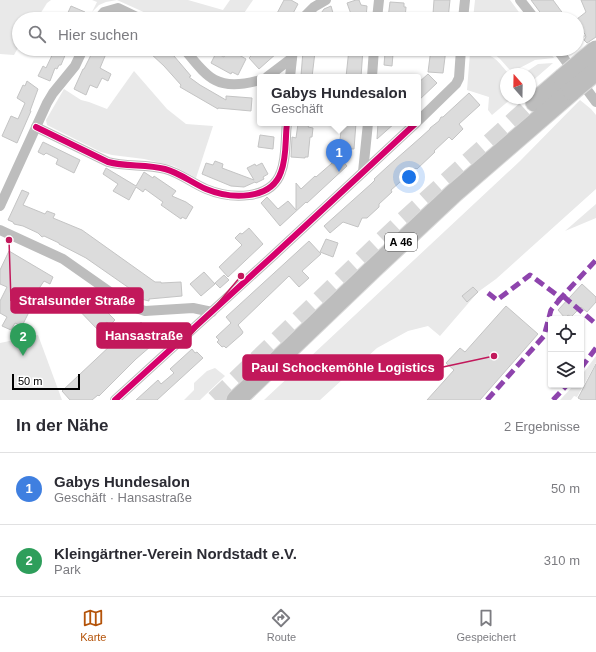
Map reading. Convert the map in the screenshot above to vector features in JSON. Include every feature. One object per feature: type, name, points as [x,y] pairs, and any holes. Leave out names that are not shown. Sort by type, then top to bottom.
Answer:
[{"type":"highway","name":"A 46","points":[[236,400],[373,269],[449,199],[568,84],[596,50]]},
{"type":"highway","name":"A 46","points":[[536,101],[596,71]]},
{"type":"street","points":[[309,12],[314,7],[326,0]]},
{"type":"street","points":[[378,12],[379,0]]},
{"type":"street","points":[[464,12],[465,0]]},
{"type":"street","points":[[520,0],[529,12]]},
{"type":"street","points":[[104,12],[118,8],[126,12]]},
{"type":"street","points":[[0,206],[36,126],[53,93],[75,66],[80,56]]},
{"type":"street","points":[[190,56],[206,73],[215,80],[238,84],[257,81]]},
{"type":"street","points":[[270,74],[290,56]]},
{"type":"street","points":[[290,74],[293,56]]},
{"type":"street","points":[[372,74],[374,56]]},
{"type":"street","points":[[421,118],[456,84],[459,78],[461,56]]},
{"type":"street","points":[[565,56],[596,102]]},
{"type":"street","points":[[36,126],[108,162],[117,165],[150,166],[164,169],[178,173],[206,189],[229,195],[243,196],[262,192],[281,174],[287,126]]},
{"type":"street","points":[[363,172],[368,126]]},
{"type":"street","points":[[115,400],[413,126]]},
{"type":"street","points":[[0,230],[63,259],[130,306],[145,311],[193,308],[212,312]]},
{"type":"shaded area","points":[[0,0],[51,0],[47,3],[41,12],[12,12],[12,55],[0,54]]},
{"type":"shaded area","points":[[92,0],[117,0],[99,5],[92,12],[97,2]]},
{"type":"shaded area","points":[[117,0],[188,0],[223,10],[230,0],[253,0],[245,12],[144,12]]},
{"type":"shaded area","points":[[475,0],[510,0],[519,12],[474,12]]},
{"type":"shaded area","points":[[470,56],[490,56],[504,68],[500,68],[500,104],[505,104],[492,115],[488,110],[489,97],[467,90]]},
{"type":"shaded area","points":[[497,56],[552,56],[554,58],[535,60],[520,68],[508,68]]},
{"type":"shaded area","points":[[553,63],[536,78],[536,68],[532,68],[538,64]]},
{"type":"shaded area","points":[[134,71],[167,109],[186,124],[213,126],[196,178],[174,166],[144,159],[101,152],[47,125],[46,120],[64,89],[81,100],[107,109]]},
{"type":"shaded area","points":[[580,100],[596,115],[596,189],[496,279],[478,292],[440,336],[428,326],[408,331],[377,348],[320,400],[264,400],[520,161]]},
{"type":"shaded area","points":[[596,204],[596,218],[565,231]]},
{"type":"shaded area","points":[[38,335],[62,400],[0,400],[0,343]]},
{"type":"shaded area","points":[[596,356],[596,363],[584,384],[584,372]]},
{"type":"shaded area","points":[[215,368],[225,376],[200,400],[184,400],[194,390],[194,383],[207,371]]},
{"type":"shaded area","points":[[571,388],[582,388],[577,397],[574,396],[571,400],[560,400]]},
{"type":"building","points":[[284,0],[291,0],[298,4],[294,12],[278,12]]},
{"type":"building","points":[[359,0],[361,5],[367,6],[366,12],[350,12],[347,3]]},
{"type":"building","points":[[434,0],[450,0],[449,12],[433,12]]},
{"type":"building","points":[[531,0],[553,0],[562,12],[540,12]]},
{"type":"building","points":[[581,0],[596,0],[596,37],[587,43],[584,40],[586,37],[584,33],[584,14],[586,12]]},
{"type":"building","points":[[390,2],[404,3],[404,7],[406,7],[406,12],[389,12]]},
{"type":"building","points":[[71,6],[85,12],[68,12]]},
{"type":"building","points":[[331,6],[333,12],[322,12],[324,9]]},
{"type":"building","points":[[52,56],[65,56],[61,65],[59,65],[57,69],[55,68],[50,81],[38,76],[43,66],[46,68]]},
{"type":"building","points":[[90,56],[105,56],[100,68],[111,74],[108,81],[102,78],[97,88],[90,85],[86,95],[74,89]]},
{"type":"building","points":[[153,56],[174,56],[191,76],[189,77],[226,100],[226,96],[252,98],[251,111],[218,109],[180,87],[181,85]]},
{"type":"building","points":[[214,56],[241,56],[246,59],[238,75],[232,72],[231,74],[211,63]]},
{"type":"building","points":[[251,56],[274,56],[259,69],[249,58]]},
{"type":"building","points":[[303,56],[315,56],[312,74],[301,74]]},
{"type":"building","points":[[348,56],[362,56],[361,74],[346,74]]},
{"type":"building","points":[[385,56],[393,56],[392,66],[384,65]]},
{"type":"building","points":[[430,56],[445,56],[443,73],[428,72]]},
{"type":"building","points":[[428,74],[437,83],[421,98],[421,80]]},
{"type":"building","points":[[27,81],[38,89],[31,111],[17,143],[2,136],[11,116],[18,119],[25,103],[17,98],[23,85],[25,86]]},
{"type":"building","points":[[469,93],[480,105],[459,124],[463,129],[452,140],[449,137],[417,169],[416,168],[391,190],[392,192],[379,204],[379,207],[367,218],[362,218],[358,227],[343,222],[330,233],[324,226],[439,121],[441,117],[443,117]]},
{"type":"building","points":[[298,126],[308,126],[313,128],[312,137],[310,137],[308,157],[291,157],[292,137],[296,138]]},
{"type":"building","points":[[342,126],[356,126],[354,149],[339,148]]},
{"type":"building","points":[[378,126],[392,126],[377,139]]},
{"type":"building","points":[[260,135],[274,137],[273,149],[258,147]]},
{"type":"building","points":[[43,142],[80,160],[74,173],[56,164],[58,159],[46,153],[44,155],[38,152]]},
{"type":"building","points":[[339,157],[347,166],[280,226],[261,203],[267,197],[278,209],[288,201],[296,210],[296,183],[301,189]]},
{"type":"building","points":[[215,161],[223,164],[222,168],[254,180],[247,168],[255,164],[256,166],[262,163],[268,174],[263,177],[264,179],[244,187],[231,186],[202,174],[206,163],[213,165]]},
{"type":"building","points":[[106,168],[136,186],[144,172],[153,178],[154,176],[176,191],[172,196],[193,207],[186,219],[182,217],[181,219],[161,205],[163,202],[145,189],[143,192],[136,187],[129,200],[113,191],[118,184],[103,174]]},
{"type":"building","points":[[22,190],[29,193],[23,205],[45,214],[47,211],[55,214],[53,218],[82,230],[155,282],[181,282],[182,296],[149,299],[149,301],[141,299],[142,297],[86,258],[59,243],[44,236],[42,237],[38,233],[23,226],[14,224],[8,220]]},
{"type":"building","points":[[249,228],[263,244],[228,277],[219,267],[242,245],[235,238]]},
{"type":"building","points":[[326,239],[338,243],[333,257],[320,252]]},
{"type":"building","points":[[309,241],[321,254],[302,271],[309,278],[299,287],[289,276],[238,325],[243,332],[242,334],[226,348],[224,346],[222,347],[217,342],[219,340],[216,337],[231,323],[226,317]]},
{"type":"building","points":[[9,251],[53,277],[50,284],[44,281],[34,296],[50,304],[48,310],[35,304],[32,311],[30,310],[22,326],[15,323],[11,330],[2,326],[7,317],[0,313],[0,301],[7,287],[0,284],[0,270]]},
{"type":"building","points":[[204,272],[215,284],[201,296],[190,284]]},
{"type":"building","points":[[224,275],[229,280],[220,288],[215,283]]},
{"type":"building","points":[[582,284],[596,297],[596,302],[587,312],[581,307],[572,316],[563,316],[558,310]]},
{"type":"building","points":[[473,287],[478,292],[467,302],[462,296]]},
{"type":"building","points":[[84,292],[101,310],[103,308],[115,320],[110,325],[107,322],[98,330],[72,303]]},
{"type":"building","points":[[506,306],[538,334],[480,400],[427,400],[454,370],[446,363],[460,348],[465,352]]},
{"type":"building","points":[[141,322],[158,340],[136,359],[99,396],[98,395],[92,400],[70,400],[62,391],[128,329],[131,332]]},
{"type":"building","points":[[192,349],[203,358],[157,400],[136,400],[158,380],[161,384],[174,373],[170,369]]},
{"type":"building","points":[[596,364],[596,400],[582,400],[578,398]]},
{"type":"tunnel","points":[[215,400],[399,225],[533,104]]},
{"type":"marked path","points":[[558,301],[596,260]]},
{"type":"marked path","points":[[487,400],[544,336],[551,310],[561,298],[530,275],[497,300],[488,293]]},
{"type":"marked path","points":[[563,296],[596,324]]},
{"type":"marked path","points":[[584,364],[596,348]]},
{"type":"marked path","points":[[553,400],[564,388]]},
{"type":"cycle path","points":[[36,127],[108,162],[151,166],[165,169],[176,173],[206,189],[226,195],[238,196],[259,193],[276,181],[283,166],[286,148],[287,126]]},
{"type":"cycle path","points":[[115,400],[413,126]]},
{"type":"place","name":"Gabys Hundesalon","points":[[339,172]]},
{"type":"place","name":"Stralsunder Straße","points":[[9,240]]},
{"type":"place","name":"Hansastraße","points":[[241,276]]},
{"type":"place","name":"Kleingärtner-Verein Nordstadt e.V.","points":[[23,356]]},
{"type":"place","name":"Paul Schockemöhle Logistics","points":[[494,356]]}]
